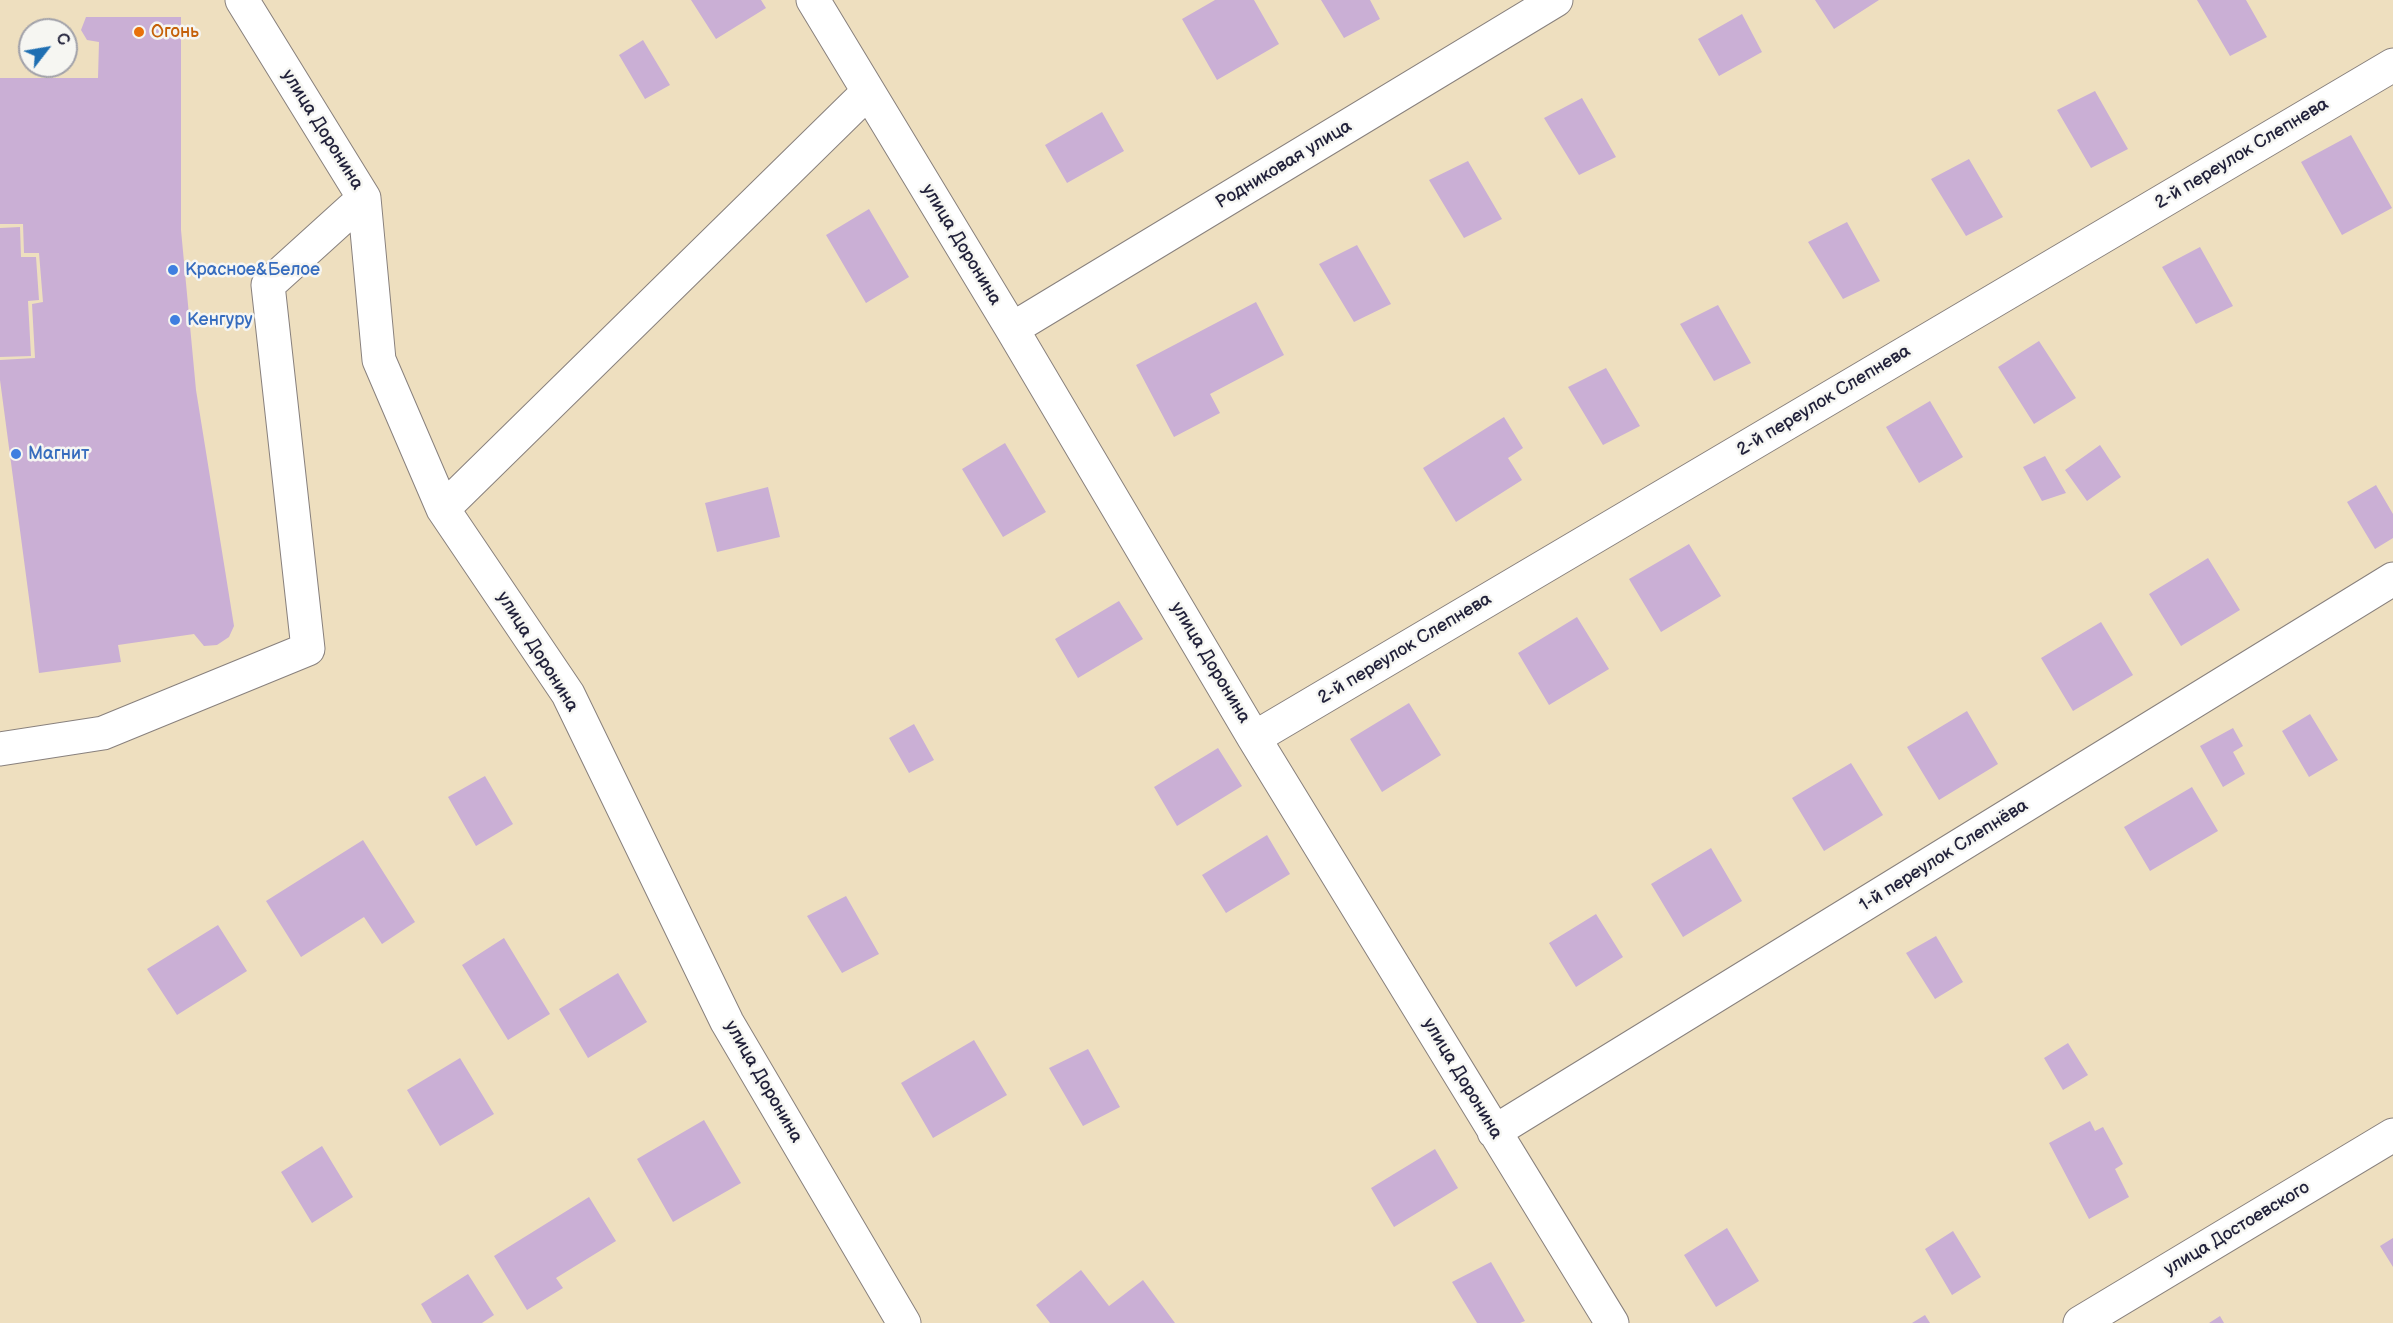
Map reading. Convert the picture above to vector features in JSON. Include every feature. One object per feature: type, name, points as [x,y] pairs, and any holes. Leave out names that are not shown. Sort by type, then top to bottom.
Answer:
[{"type":"street","name":"улица Доронина","points":[[242,0],[364,198],[379,360],[443,509],[568,694],[727,1022],[904,1323]]},
{"type":"street","name":"улица Доронина","points":[[813,0],[1012,329],[1254,738],[1612,1323]]},
{"type":"street","name":"Родниковая улица","points":[[1012,329],[1556,0]]},
{"type":"street","name":"2-й переулок Слепнева","points":[[1254,738],[2393,65]]},
{"type":"street","points":[[443,509],[868,92]]},
{"type":"street","points":[[0,749],[103,733],[308,649],[268,285],[364,198]]},
{"type":"street","name":"1-й переулок Слепнёва","points":[[1494,1132],[2393,579]]},
{"type":"street","name":"улица Достоевского","points":[[2080,1323],[2393,1135]]},
{"type":"building","points":[[691,0],[761,0],[766,8],[716,39]]},
{"type":"building","points":[[1215,0],[1254,0],[1279,44],[1217,80],[1182,19]]},
{"type":"building","points":[[1321,0],[1370,0],[1380,19],[1344,38]]},
{"type":"building","points":[[1815,0],[1879,0],[1834,29]]},
{"type":"building","points":[[2197,0],[2246,0],[2267,37],[2230,56]]},
{"type":"building","points":[[1742,14],[1762,52],[1719,76],[1698,39]]},
{"type":"building","points":[[86,17],[181,17],[181,230],[196,390],[234,626],[229,637],[217,645],[204,646],[194,634],[118,645],[121,662],[39,673],[0,380],[0,360],[35,358],[32,304],[43,302],[39,253],[24,253],[23,224],[0,224],[0,78],[98,78],[99,42],[87,40],[81,30]]},
{"type":"building","points":[[643,40],[670,85],[645,99],[619,55]]},
{"type":"building","points":[[2095,91],[2128,149],[2091,168],[2057,110]]},
{"type":"building","points":[[1582,98],[1616,157],[1579,175],[1544,118]]},
{"type":"building","points":[[1102,112],[1124,151],[1067,183],[1045,145]]},
{"type":"building","points":[[2351,135],[2392,208],[2342,235],[2301,162]]},
{"type":"building","points":[[1969,159],[2003,217],[1966,236],[1931,179]]},
{"type":"building","points":[[1468,161],[1502,219],[1464,238],[1429,180]]},
{"type":"building","points":[[869,209],[909,277],[866,303],[826,235]]},
{"type":"building","points":[[1847,222],[1880,281],[1843,299],[1808,242]]},
{"type":"building","points":[[20,227],[21,257],[36,257],[39,300],[28,301],[31,356],[0,357],[0,228]]},
{"type":"building","points":[[1357,245],[1391,304],[1354,322],[1319,264]]},
{"type":"building","points":[[2200,247],[2233,306],[2196,324],[2162,267]]},
{"type":"building","points":[[1256,302],[1284,355],[1210,394],[1220,413],[1174,437],[1136,365]]},
{"type":"building","points":[[1718,305],[1751,363],[1714,381],[1680,324]]},
{"type":"building","points":[[2039,341],[2076,398],[2034,424],[1998,367]]},
{"type":"building","points":[[1606,368],[1640,426],[1603,445],[1568,387]]},
{"type":"building","points":[[1930,401],[1963,457],[1919,483],[1886,427]]},
{"type":"building","points":[[1504,417],[1523,448],[1508,458],[1522,480],[1456,522],[1423,468]]},
{"type":"building","points":[[1005,443],[1046,512],[1003,537],[962,469]]},
{"type":"building","points":[[2100,445],[2121,477],[2087,501],[2065,470]]},
{"type":"building","points":[[2045,456],[2066,493],[2042,501],[2023,467]]},
{"type":"building","points":[[2376,485],[2393,514],[2393,538],[2375,549],[2347,502]]},
{"type":"building","points":[[768,487],[780,537],[717,552],[705,503]]},
{"type":"building","points":[[1689,544],[1721,596],[1661,632],[1629,579]]},
{"type":"building","points":[[2208,558],[2240,610],[2181,646],[2149,594]]},
{"type":"building","points":[[1119,601],[1143,639],[1078,678],[1055,639]]},
{"type":"building","points":[[1577,617],[1609,669],[1549,705],[1518,653]]},
{"type":"building","points":[[2101,622],[2133,675],[2073,711],[2041,658]]},
{"type":"building","points":[[1409,703],[1441,755],[1382,792],[1350,739]]},
{"type":"building","points":[[1967,711],[1998,764],[1939,800],[1907,747]]},
{"type":"building","points":[[2310,714],[2338,760],[2309,777],[2282,731]]},
{"type":"building","points":[[914,724],[934,760],[909,773],[889,738]]},
{"type":"building","points":[[2233,728],[2243,746],[2233,752],[2245,774],[2223,787],[2200,746]]},
{"type":"building","points":[[1218,748],[1242,786],[1177,826],[1154,787]]},
{"type":"building","points":[[1851,763],[1883,815],[1824,851],[1792,798]]},
{"type":"building","points":[[485,776],[513,824],[476,846],[448,797]]},
{"type":"building","points":[[2192,787],[2218,831],[2150,871],[2124,827]]},
{"type":"building","points":[[1267,835],[1290,874],[1226,913],[1202,875]]},
{"type":"building","points":[[363,840],[415,922],[382,944],[364,917],[301,957],[266,901]]},
{"type":"building","points":[[1711,848],[1742,901],[1683,937],[1651,884]]},
{"type":"building","points":[[846,896],[879,954],[842,973],[807,916]]},
{"type":"building","points":[[1596,914],[1623,957],[1576,987],[1549,943]]},
{"type":"building","points":[[218,925],[247,971],[177,1015],[147,969]]},
{"type":"building","points":[[1936,936],[1963,982],[1935,999],[1906,953]]},
{"type":"building","points":[[504,938],[550,1014],[508,1040],[462,965]]},
{"type":"building","points":[[618,973],[647,1022],[588,1058],[559,1009]]},
{"type":"building","points":[[974,1040],[1007,1095],[933,1138],[901,1083]]},
{"type":"building","points":[[2068,1043],[2088,1075],[2063,1090],[2044,1058]]},
{"type":"building","points":[[1088,1049],[1120,1107],[1083,1126],[1049,1068]]},
{"type":"building","points":[[460,1058],[494,1114],[440,1146],[407,1090]]},
{"type":"building","points":[[704,1120],[741,1183],[673,1222],[637,1159]]},
{"type":"building","points":[[2090,1121],[2095,1131],[2103,1127],[2123,1164],[2115,1169],[2129,1197],[2089,1219],[2049,1143]]},
{"type":"building","points":[[322,1146],[353,1197],[312,1223],[281,1172]]},
{"type":"building","points":[[1435,1149],[1458,1188],[1394,1227],[1371,1188]]},
{"type":"building","points":[[589,1197],[616,1241],[556,1278],[563,1288],[527,1310],[494,1256]]},
{"type":"building","points":[[1727,1228],[1759,1281],[1716,1307],[1684,1255]]},
{"type":"building","points":[[1953,1231],[1981,1277],[1952,1295],[1925,1249]]},
{"type":"building","points":[[2393,1238],[2393,1267],[2380,1246]]},
{"type":"building","points":[[1491,1262],[1525,1321],[1477,1323],[1452,1282]]},
{"type":"building","points":[[1081,1270],[1109,1306],[1143,1280],[1175,1323],[1050,1323],[1036,1305]]},
{"type":"building","points":[[468,1274],[494,1315],[482,1323],[432,1323],[421,1304]]},
{"type":"building","points":[[1925,1315],[1930,1323],[1912,1323]]},
{"type":"building","points":[[2220,1316],[2224,1323],[2209,1323]]},
{"type":"place","name":"Огонь","points":[[139,32]]},
{"type":"place","name":"Красное&Белое","points":[[173,270]]},
{"type":"place","name":"Кенгуру","points":[[175,320]]},
{"type":"place","name":"Магнит","points":[[16,454]]}]
